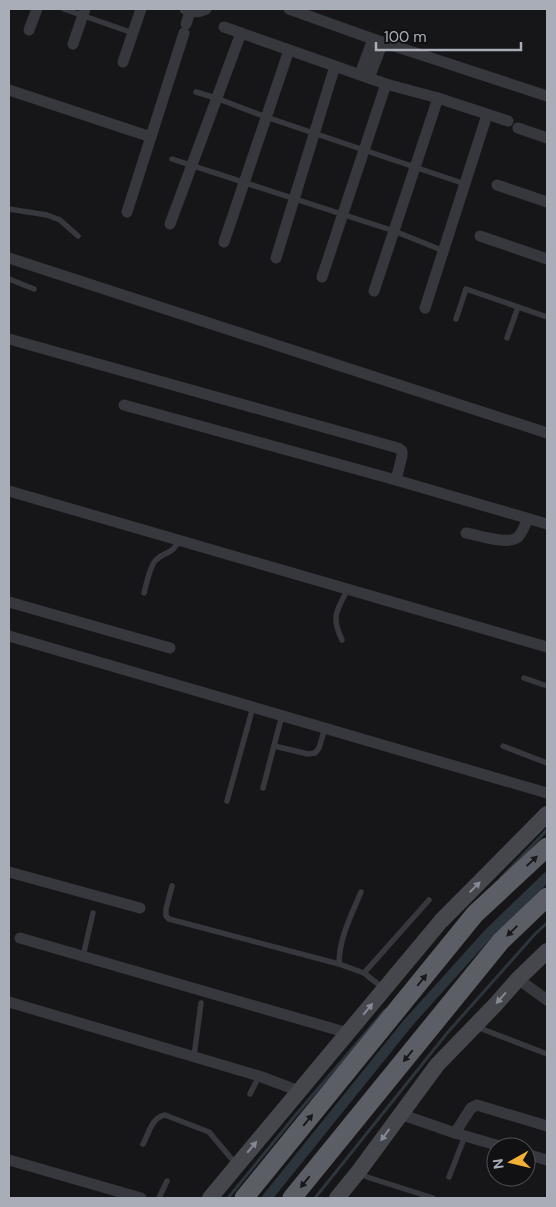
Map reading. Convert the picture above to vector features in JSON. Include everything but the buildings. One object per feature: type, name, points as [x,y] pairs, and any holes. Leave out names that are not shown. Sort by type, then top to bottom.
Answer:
[{"type":"highway","points":[[244,1198],[475,914],[547,847]]},
{"type":"highway","points":[[292,1198],[502,941],[547,897]]},
{"type":"main road","points":[[210,1198],[441,921],[547,814]]},
{"type":"main road","points":[[337,1198],[437,1064],[547,950]]},
{"type":"street","points":[[30,30],[37,9]]},
{"type":"street","points":[[123,62],[141,9]]},
{"type":"street","points":[[127,212],[185,29],[187,10],[196,12],[206,9]]},
{"type":"street","points":[[288,9],[547,96]]},
{"type":"street","points":[[73,44],[84,12]]},
{"type":"street","points":[[224,27],[386,84],[438,98],[508,121]]},
{"type":"street","points":[[170,224],[241,33]]},
{"type":"street","points":[[364,76],[378,40]]},
{"type":"street","points":[[224,242],[289,50]]},
{"type":"street","points":[[276,258],[335,66]]},
{"type":"street","points":[[322,277],[386,84]]},
{"type":"street","points":[[9,90],[151,137]]},
{"type":"street","points":[[374,291],[438,98]]},
{"type":"street","points":[[426,308],[487,115]]},
{"type":"street","points":[[518,128],[547,138]]},
{"type":"street","points":[[497,185],[547,202]]},
{"type":"street","points":[[480,236],[547,259]]},
{"type":"street","points":[[9,258],[547,434]]},
{"type":"street","points":[[9,339],[398,448],[402,451],[402,456],[396,480]]},
{"type":"street","points":[[124,405],[547,524]]},
{"type":"street","points":[[9,491],[547,647]]},
{"type":"street","points":[[466,533],[500,540],[511,540],[517,538],[528,518]]},
{"type":"street","points":[[9,602],[170,648]]},
{"type":"street","points":[[9,636],[547,793]]},
{"type":"street","points":[[9,872],[140,908]]},
{"type":"street","points":[[20,938],[348,1033]]},
{"type":"street","points":[[518,979],[547,1000]]},
{"type":"street","points":[[9,1002],[194,1056],[259,1076],[299,1091]]},
{"type":"street","points":[[460,1134],[471,1108],[477,1105],[547,1126]]},
{"type":"street","points":[[400,1114],[486,1142]]},
{"type":"street","points":[[9,1160],[141,1198]]},
{"type":"lane","points":[[64,9],[84,12],[133,34]]},
{"type":"lane","points":[[196,92],[465,184]]},
{"type":"lane","points":[[172,159],[394,231],[444,251]]},
{"type":"lane","points":[[9,209],[47,215],[60,220],[78,236]]},
{"type":"lane","points":[[9,279],[34,289]]},
{"type":"lane","points":[[456,319],[466,289],[547,317]]},
{"type":"lane","points":[[507,338],[518,307]]},
{"type":"lane","points":[[144,593],[153,564],[164,554],[172,551],[179,540]]},
{"type":"lane","points":[[342,640],[335,619],[338,608],[348,589]]},
{"type":"lane","points":[[524,678],[547,686]]},
{"type":"lane","points":[[227,800],[253,707]]},
{"type":"lane","points":[[262,788],[282,716]]},
{"type":"lane","points":[[274,746],[308,754],[315,753],[319,748],[325,728]]},
{"type":"lane","points":[[503,746],[547,763]]},
{"type":"lane","points":[[172,886],[166,909],[166,916],[169,919],[339,964],[364,973],[385,989]]},
{"type":"lane","points":[[339,964],[342,939],[361,892]]},
{"type":"lane","points":[[364,973],[429,900]]},
{"type":"lane","points":[[83,956],[93,913]]},
{"type":"lane","points":[[194,1056],[201,1003]]},
{"type":"lane","points":[[474,1026],[547,1054]]},
{"type":"lane","points":[[250,1094],[259,1076]]},
{"type":"lane","points":[[143,1144],[154,1120],[166,1115],[209,1132],[237,1166]]},
{"type":"lane","points":[[450,1177],[460,1134]]},
{"type":"lane","points":[[359,1171],[367,1177],[433,1198]]},
{"type":"lane","points":[[159,1198],[167,1181]]},
{"type":"waterway","points":[[501,878],[547,830]]},
{"type":"waterway","points":[[267,1198],[408,1023],[488,934],[547,877]]},
{"type":"waterway","points":[[315,1198],[448,1032],[547,923]]},
{"type":"waterway","points":[[228,1198],[385,1010]]}]
